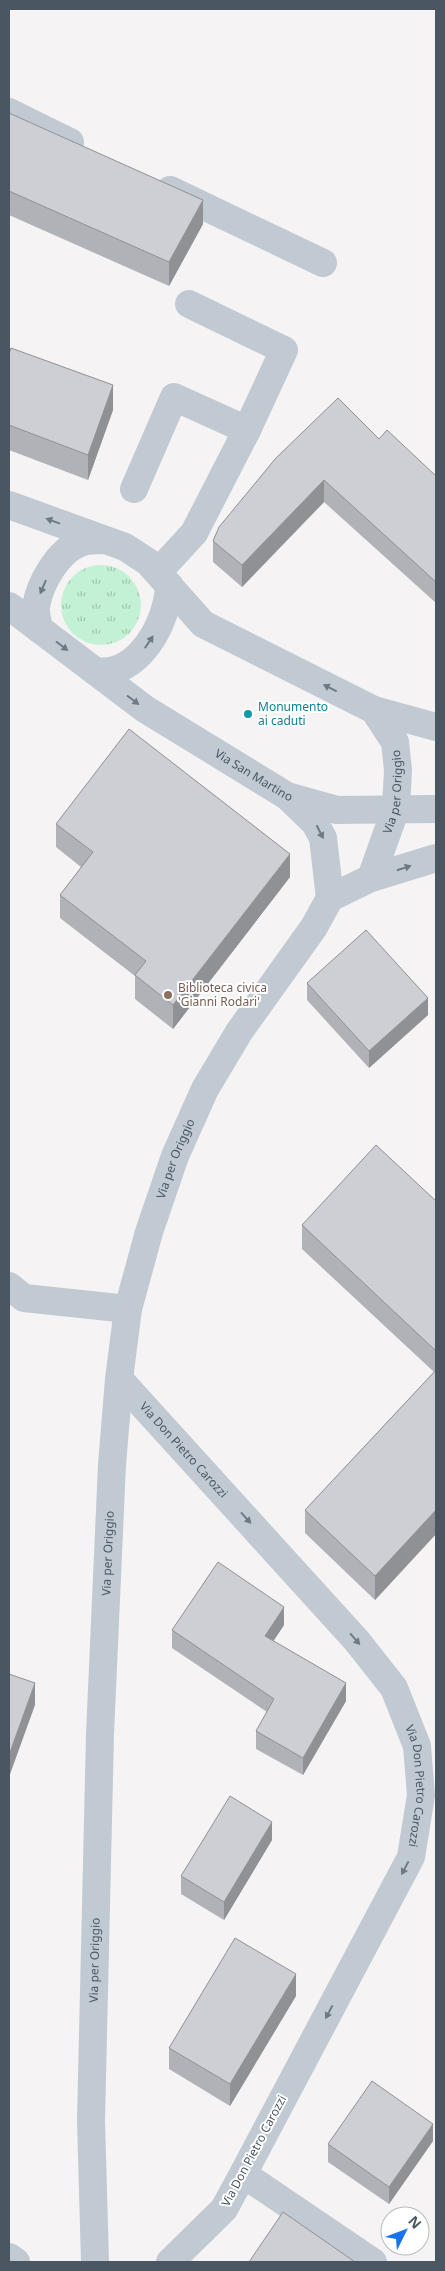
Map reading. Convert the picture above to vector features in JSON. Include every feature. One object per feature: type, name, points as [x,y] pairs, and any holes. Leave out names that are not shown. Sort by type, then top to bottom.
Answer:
[{"type":"street","points":[[9,112],[90,151]]},
{"type":"street","points":[[143,177],[323,263]]},
{"type":"street","points":[[95,671],[106,673],[116,671],[140,654],[150,642],[164,615],[168,602],[164,579],[194,533],[247,430],[284,350],[189,304]]},
{"type":"street","points":[[134,489],[174,397],[247,430]]},
{"type":"street","points":[[9,504],[125,547],[148,562],[203,624],[374,710],[436,727]]},
{"type":"street","points":[[39,629],[36,607],[43,585],[52,569],[66,550],[81,542],[104,540]]},
{"type":"street","name":"Via San Martino","points":[[9,606],[145,709],[287,796],[336,810],[436,809]]},
{"type":"street","name":"Via per Origgio","points":[[371,878],[396,808],[398,770],[395,742],[374,710]]},
{"type":"street","points":[[287,796],[315,823],[323,838],[330,898],[371,878],[436,858]]},
{"type":"street","name":"Via per Origgio","points":[[95,2262],[91,2120],[100,1734],[112,1465],[119,1379],[128,1309],[149,1232],[172,1165],[205,1089],[239,1032],[314,927],[330,898]]},
{"type":"street","points":[[9,1286],[24,1298],[128,1309]]},
{"type":"street","name":"Via Don Pietro Carozzi","points":[[119,1379],[356,1641],[394,1688],[417,1746],[421,1795],[411,1857],[224,2209],[170,2262]]},
{"type":"street","points":[[242,2174],[373,2262]]},
{"type":"street","points":[[9,2257],[16,2262]]},
{"type":"green space","points":[[101,565],[116,568],[129,577],[138,590],[141,605],[138,620],[129,633],[116,642],[101,645],[86,642],[73,633],[64,620],[61,605],[64,590],[73,577],[86,568]]},
{"type":"building","points":[[9,113],[203,200],[169,262],[9,191]]},
{"type":"building","points":[[11,348],[113,385],[88,455],[9,425],[9,354]]},
{"type":"building","points":[[338,398],[379,439],[387,430],[436,476],[436,582],[324,480],[242,565],[213,541],[219,527],[276,458]]},
{"type":"building","points":[[129,729],[290,854],[173,1005],[135,975],[146,961],[60,895],[93,852],[56,824]]},
{"type":"building","points":[[366,930],[428,998],[369,1051],[307,983]]},
{"type":"building","points":[[376,1145],[436,1201],[436,1351],[302,1225]]},
{"type":"building","points":[[436,1370],[436,1510],[375,1576],[305,1510]]},
{"type":"building","points":[[218,1562],[284,1607],[265,1636],[346,1683],[303,1758],[256,1731],[274,1699],[172,1630]]},
{"type":"building","points":[[9,1674],[35,1683],[9,1755]]},
{"type":"building","points":[[230,1796],[272,1822],[224,1902],[181,1876]]},
{"type":"building","points":[[235,1938],[296,1974],[230,2084],[169,2048]]},
{"type":"building","points":[[372,2081],[433,2124],[389,2187],[328,2144]]},
{"type":"building","points":[[283,2212],[355,2262],[249,2262]]},
{"type":"place","name":"Monumento ai caduti","points":[[248,714]]},
{"type":"place","name":"Biblioteca civica 'Gianni Rodari'","points":[[168,995]]}]
